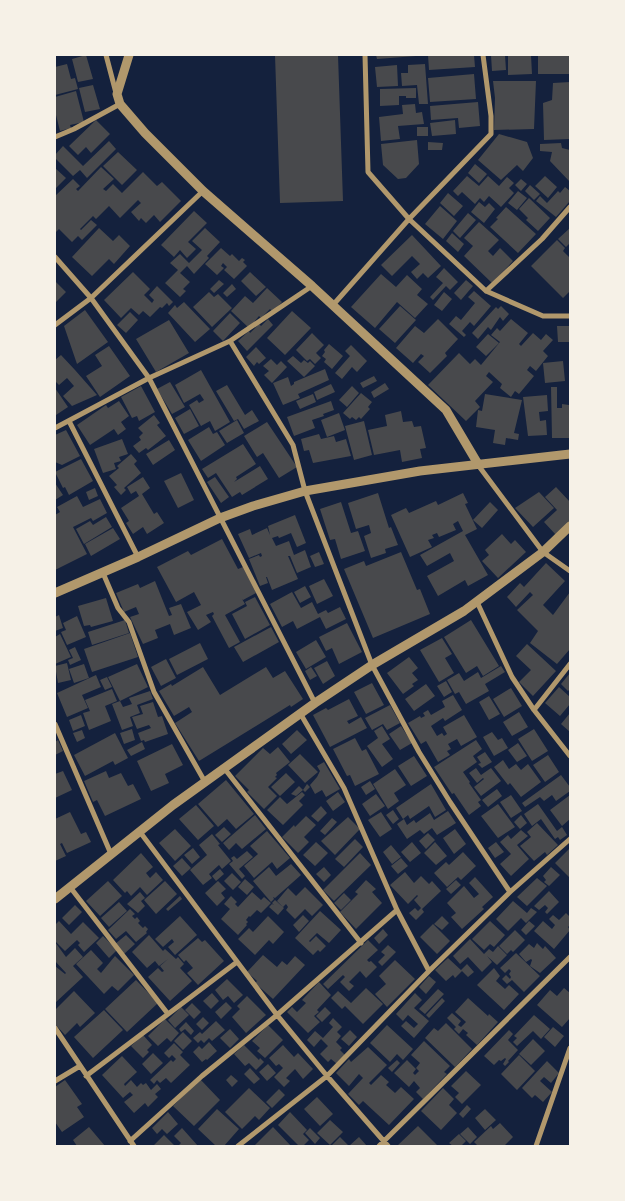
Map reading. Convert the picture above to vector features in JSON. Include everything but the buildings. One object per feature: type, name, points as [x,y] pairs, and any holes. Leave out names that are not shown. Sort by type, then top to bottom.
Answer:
[{"type":"street","points":[[106,55],[119,99],[145,133],[203,191],[312,286],[446,410],[478,464],[543,552],[570,571]]},
{"type":"street","points":[[55,137],[74,129],[119,99],[129,55]]},
{"type":"street","points":[[365,55],[368,172],[409,218],[486,291],[543,316],[570,316]]},
{"type":"street","points":[[333,305],[409,218],[491,134],[491,116],[483,55]]},
{"type":"street","points":[[55,325],[91,298],[203,191]]},
{"type":"street","points":[[486,291],[542,239],[570,207]]},
{"type":"street","points":[[55,257],[91,298],[149,378],[315,702]]},
{"type":"street","points":[[55,428],[149,378],[230,341],[312,286]]},
{"type":"street","points":[[230,341],[293,445],[305,491],[372,665],[419,752],[510,892]]},
{"type":"street","points":[[69,421],[138,557]]},
{"type":"street","points":[[56,591],[103,573],[220,518],[305,491],[420,471],[570,454]]},
{"type":"street","points":[[55,899],[173,805],[315,702],[476,602],[543,552],[570,526]]},
{"type":"street","points":[[103,573],[118,608],[129,622],[154,692],[205,782]]},
{"type":"street","points":[[476,602],[512,677],[534,710],[570,756]]},
{"type":"street","points":[[534,710],[570,664]]},
{"type":"street","points":[[300,713],[344,788],[397,910],[428,971]]},
{"type":"street","points":[[55,724],[111,854]]},
{"type":"street","points":[[224,768],[361,943]]},
{"type":"street","points":[[140,832],[277,1015],[386,1144]]},
{"type":"street","points":[[238,1146],[327,1076],[428,971],[510,892],[570,839]]},
{"type":"street","points":[[70,887],[168,1014]]},
{"type":"street","points":[[55,1028],[132,1144],[202,1076],[277,1015],[397,910]]},
{"type":"street","points":[[379,1146],[386,1144],[570,957]]},
{"type":"street","points":[[86,1076],[237,962]]},
{"type":"street","points":[[536,1146],[570,1048]]},
{"type":"street","points":[[55,1081],[80,1066]]}]
